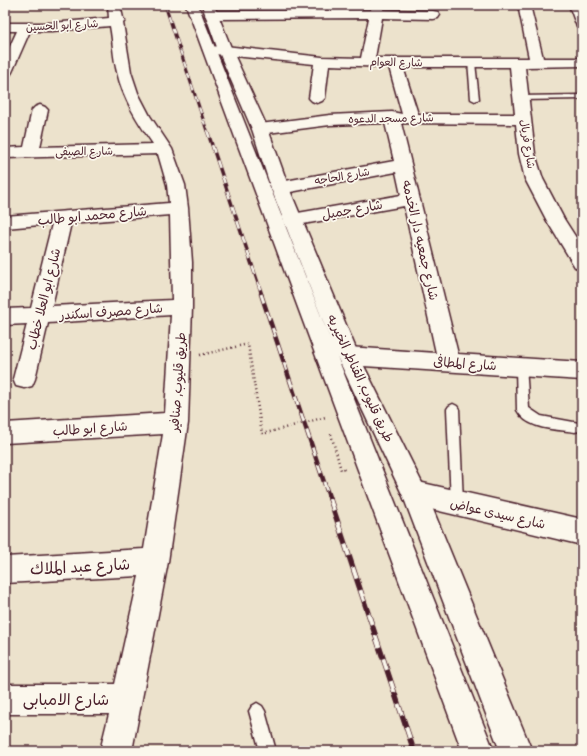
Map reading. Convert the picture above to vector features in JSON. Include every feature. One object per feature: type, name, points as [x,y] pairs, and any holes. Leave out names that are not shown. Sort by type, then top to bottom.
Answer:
[{"type":"street","name":"طريق قليوب, القناطر الخيريه","points":[[192,5],[260,129],[292,220],[348,356],[414,493],[516,751]]},
{"type":"street","points":[[524,5],[537,62]]},
{"type":"street","points":[[574,5],[582,24]]},
{"type":"street","points":[[210,10],[377,9],[433,15]]},
{"type":"street","points":[[368,62],[377,9]]},
{"type":"street","name":"طريق قليوب, القناطر الخيريه","points":[[210,10],[217,50],[478,751]]},
{"type":"street","name":"شارع ابو الحسين","points":[[5,27],[25,28],[116,13]]},
{"type":"street","name":"طريق قليوب, صنافير","points":[[116,13],[124,72],[131,93],[142,116],[164,150],[176,185],[179,208],[182,262],[182,307],[176,423],[155,562],[116,751]]},
{"type":"street","points":[[5,72],[25,28]]},
{"type":"street","name":"شارع العوام","points":[[217,50],[322,61],[395,63],[582,62]]},
{"type":"street","points":[[316,98],[322,61]]},
{"type":"street","name":"شارع فريال","points":[[517,62],[527,154],[534,179],[556,222],[582,262]]},
{"type":"street","points":[[395,63],[411,117]]},
{"type":"street","points":[[31,153],[40,110]]},
{"type":"street","name":"شارع مسجد الدعوه","points":[[260,129],[330,120],[392,117],[524,119]]},
{"type":"street","name":"شارع جمعيه دار الخدمه","points":[[392,117],[449,362]]},
{"type":"street","name":"شارع الصيفى","points":[[5,153],[164,150]]},
{"type":"street","name":"شارع الحاجه","points":[[280,188],[403,165]]},
{"type":"street","name":"شارع جميل","points":[[292,220],[411,199]]},
{"type":"street","name":"شارع محمد ابو طالب","points":[[5,222],[179,208]]},
{"type":"street","name":"شارع ابو العلا خطاب","points":[[24,379],[63,218]]},
{"type":"street","name":"شارع مصرف اسكندر","points":[[5,317],[182,307]]},
{"type":"street","name":"شارع المطافى","points":[[348,356],[582,371]]},
{"type":"street","name":"شارع ابو طالب","points":[[5,433],[176,423]]},
{"type":"street","name":"شارع سيدى عواض","points":[[414,493],[582,532]]},
{"type":"street","name":"شارع عبد الملاك","points":[[5,570],[155,562]]},
{"type":"street","name":"شارع الامبابى","points":[[5,699],[126,699]]},
{"type":"lane","points":[[471,63],[475,99]]},
{"type":"lane","points":[[521,98],[582,97]]},
{"type":"lane","points":[[521,367],[523,410],[526,415],[536,420],[575,427]]},
{"type":"lane","points":[[453,409],[457,503]]},
{"type":"lane","points":[[257,711],[268,751]]},
{"type":"path","points":[[179,360],[248,344],[262,434],[326,417],[328,424]]},
{"type":"path","points":[[330,432],[341,470]]},
{"type":"railway","points":[[165,5],[207,131]]},
{"type":"railway","points":[[207,130],[262,295]]},
{"type":"railway","points":[[261,294],[330,500]]},
{"type":"railway","points":[[330,499],[414,751]]}]
